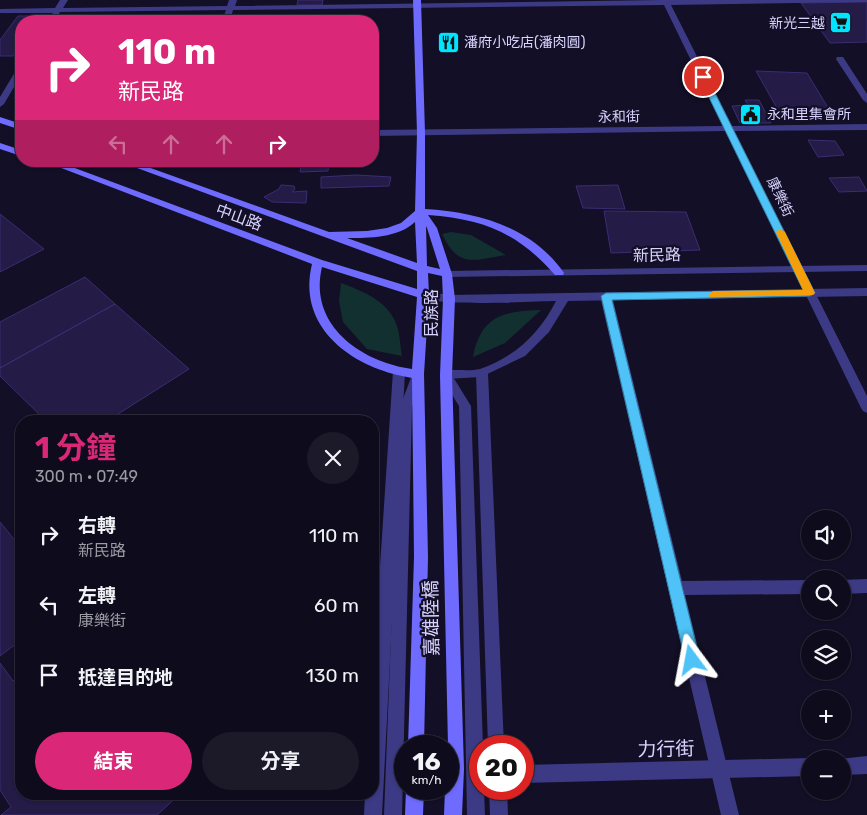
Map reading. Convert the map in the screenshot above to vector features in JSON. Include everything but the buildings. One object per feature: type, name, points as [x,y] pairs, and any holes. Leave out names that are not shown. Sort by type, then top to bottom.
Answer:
[{"type":"main road","name":"民族路","points":[[417,3],[421,133],[420,268],[423,295],[418,374],[420,417]]},
{"type":"main road","points":[[0,120],[15,125]]},
{"type":"main road","points":[[0,146],[15,151]]},
{"type":"main road","name":"中山路","points":[[64,167],[318,262],[423,295]]},
{"type":"main road","name":"中山路","points":[[139,167],[420,268],[447,274]]},
{"type":"main road","name":"民族路","points":[[420,212],[432,228],[447,274],[449,299],[446,375],[448,420]]},
{"type":"main road","points":[[328,235],[366,236],[383,232],[405,225],[420,212],[462,215],[498,225],[517,234],[533,246],[559,273]]},
{"type":"main road","points":[[318,262],[313,276],[312,294],[319,312],[338,340],[374,364],[418,374]]},
{"type":"main road","name":"嘉雄陸橋","points":[[416,735],[420,557],[420,417]]},
{"type":"main road","name":"嘉雄陸橋","points":[[448,420],[455,769],[453,815]]},
{"type":"main road","points":[[414,815],[415,800]]},
{"type":"street","points":[[54,15],[64,0]]},
{"type":"street","points":[[0,11],[232,4],[867,0]]},
{"type":"street","name":"康樂街","points":[[666,1],[867,408]]},
{"type":"street","points":[[840,59],[867,100]]},
{"type":"street","points":[[0,104],[15,79]]},
{"type":"street","name":"永和街","points":[[379,133],[867,127]]},
{"type":"street","name":"新民路","points":[[447,274],[867,268]]},
{"type":"street","points":[[423,295],[449,299],[867,292]]},
{"type":"street","points":[[606,296],[730,815]]},
{"type":"street","points":[[476,815],[465,406],[446,375],[482,372],[505,362],[539,338],[553,320],[564,297]]},
{"type":"street","points":[[379,713],[399,371]]},
{"type":"street","points":[[482,372],[496,735]]},
{"type":"street","points":[[393,815],[406,406],[418,374]]},
{"type":"street","points":[[851,586],[867,586]]},
{"type":"street","points":[[675,588],[801,587]]},
{"type":"street","points":[[851,766],[867,765]]},
{"type":"street","name":"力行街","points":[[534,774],[801,767]]},
{"type":"street","points":[[373,815],[374,800]]},
{"type":"street","points":[[498,800],[499,815]]},
{"type":"green space","points":[[451,232],[471,235],[506,255],[468,260],[455,253],[448,245],[442,234]]},
{"type":"green space","points":[[341,283],[372,297],[391,314],[398,329],[402,356],[367,349],[343,322],[339,301]]},
{"type":"green space","points":[[541,310],[505,343],[473,357],[482,332],[496,318],[515,312]]},
{"type":"slow traffic","points":[[713,295],[810,293],[780,232]]},
{"type":"place","name":"新光三越","points":[[841,23]]},
{"type":"place","name":"潘府小吃店(潘肉圓)","points":[[448,42]]},
{"type":"place","name":"永和里集會所","points":[[751,114]]},
{"type":"route","points":[[692,660],[606,296],[810,293],[703,77]]}]
